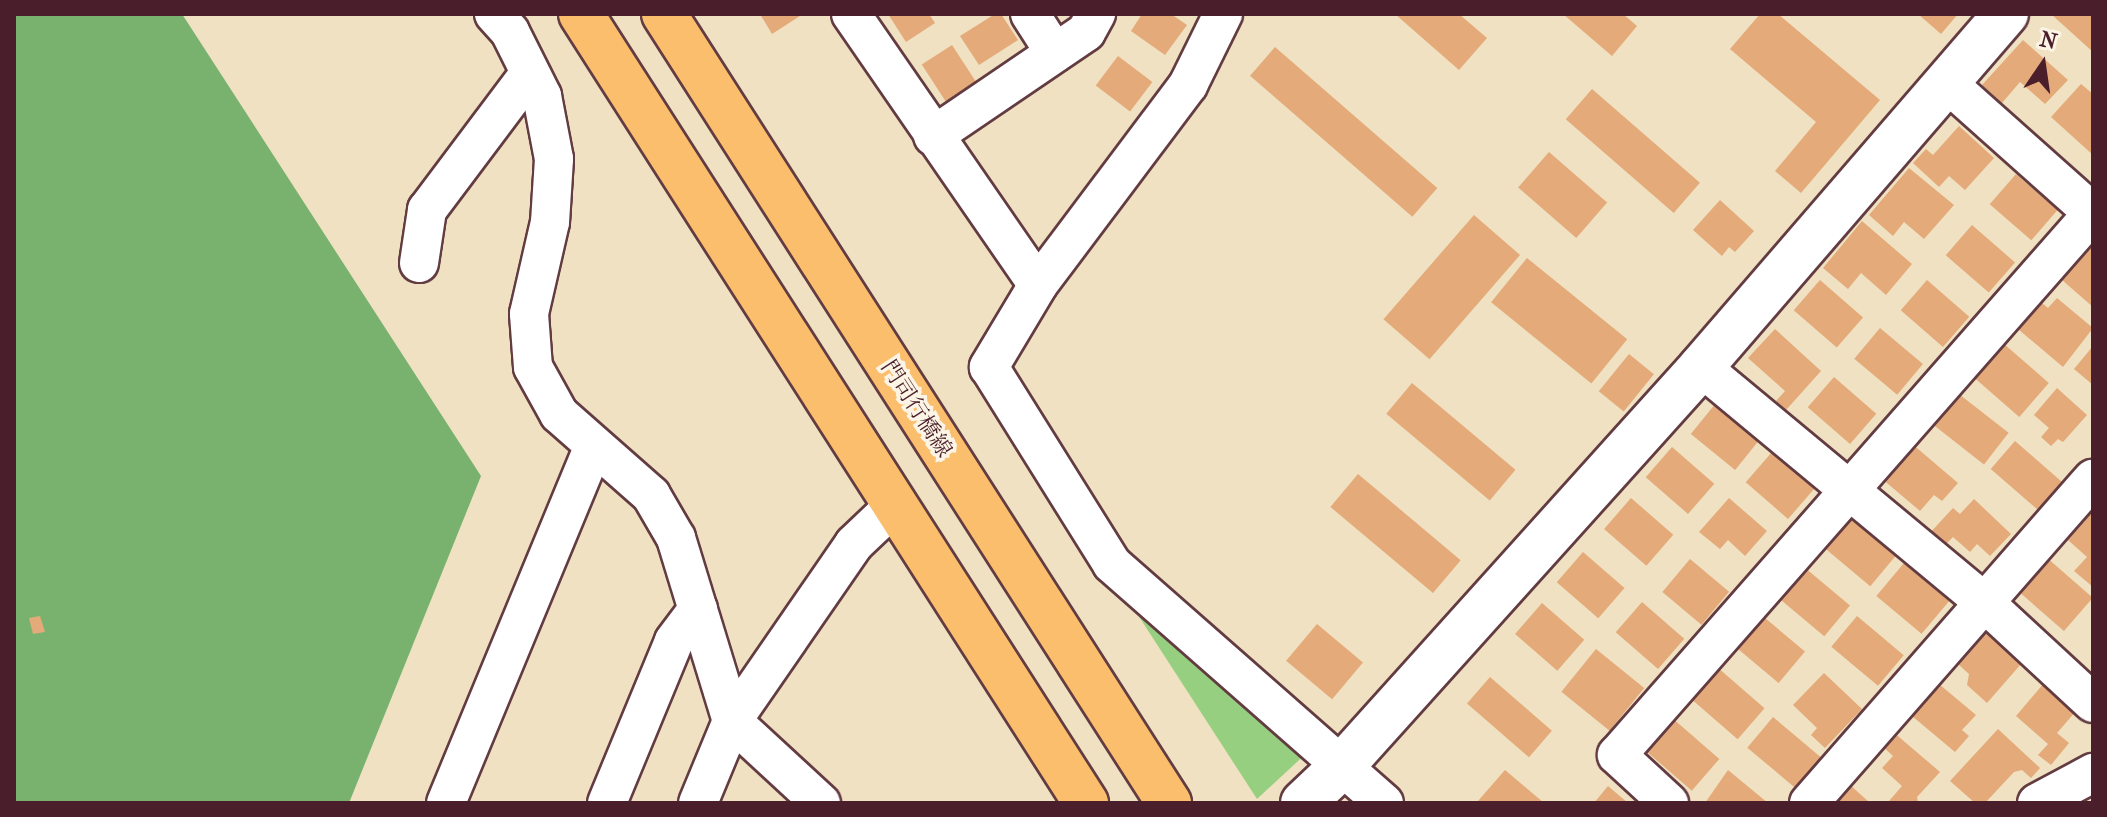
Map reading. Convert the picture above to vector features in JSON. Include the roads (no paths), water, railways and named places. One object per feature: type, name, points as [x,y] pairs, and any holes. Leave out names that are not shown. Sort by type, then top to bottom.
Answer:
[{"type":"main road","points":[[581,14],[1086,803]]},
{"type":"main road","name":"門司行橋線","points":[[664,14],[1169,803]]},
{"type":"street","points":[[494,14],[542,96],[554,159],[550,222],[529,314],[533,367],[559,414],[651,495],[676,538],[732,721],[821,803]]},
{"type":"street","points":[[851,14],[1038,285]]},
{"type":"street","points":[[1030,14],[1055,53]]},
{"type":"street","points":[[933,136],[1086,32],[1096,14]]},
{"type":"street","points":[[1223,14],[1188,85],[1038,285],[989,367],[1112,564],[1384,803]]},
{"type":"street","points":[[1303,803],[1341,767],[1701,367],[2005,14]]},
{"type":"street","points":[[419,263],[427,210],[530,73]]},
{"type":"street","points":[[1669,803],[1617,755],[2093,213],[1946,82]]},
{"type":"street","points":[[1701,367],[1985,603],[2093,703]]},
{"type":"street","points":[[446,803],[594,446]]},
{"type":"street","points":[[1809,803],[2093,479]]},
{"type":"street","points":[[698,803],[732,721],[854,544],[894,506]]},
{"type":"street","points":[[607,803],[674,641],[698,609]]},
{"type":"street","points":[[2037,803],[2093,773]]}]
